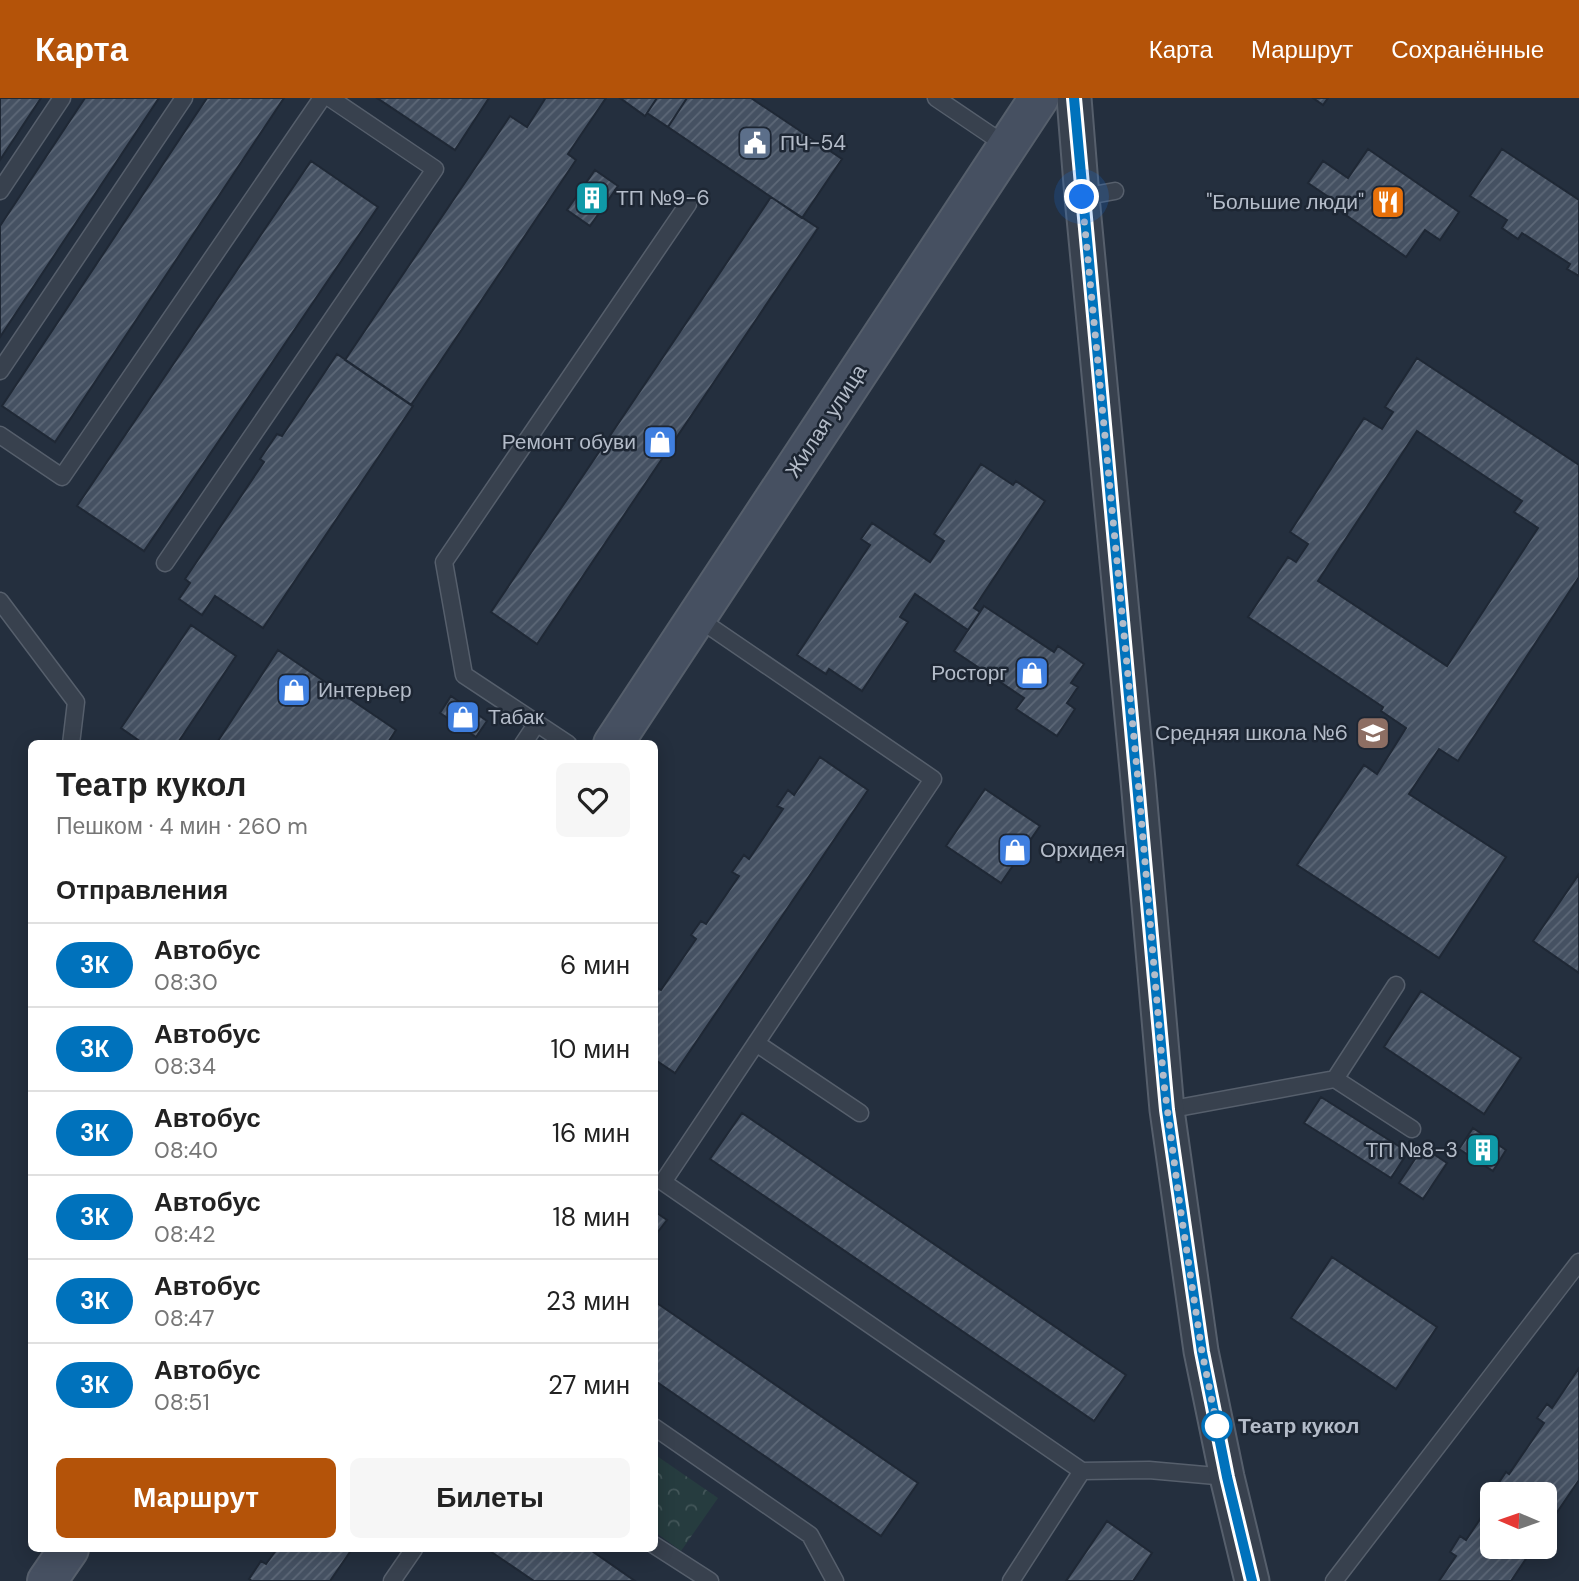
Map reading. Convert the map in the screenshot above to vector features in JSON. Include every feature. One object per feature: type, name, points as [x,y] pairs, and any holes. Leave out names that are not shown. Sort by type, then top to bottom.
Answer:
[{"type":"main road","name":"Жилая улица","points":[[616,740],[1040,98]]},
{"type":"main road","points":[[47,1581],[67,1552]]},
{"type":"street","points":[[1074,98],[1167,1110],[1202,1352],[1244,1575]]},
{"type":"lane","points":[[0,191],[62,98]]},
{"type":"lane","points":[[0,372],[184,98]]},
{"type":"lane","points":[[0,435],[62,477],[322,98]]},
{"type":"lane","points":[[165,563],[435,169],[330,98]]},
{"type":"lane","points":[[936,98],[1007,146]]},
{"type":"lane","points":[[1082,197],[1115,191]]},
{"type":"lane","points":[[563,740],[464,675],[444,562],[688,204]]},
{"type":"lane","points":[[0,601],[76,702],[71,740]]},
{"type":"lane","points":[[696,617],[933,779],[756,1043],[659,1181],[1082,1471],[1149,1470],[1227,1477]]},
{"type":"lane","points":[[526,740],[537,723]]},
{"type":"lane","points":[[1335,1079],[1396,985]]},
{"type":"lane","points":[[756,1043],[860,1113]]},
{"type":"lane","points":[[1167,1110],[1335,1079],[1412,1129]]},
{"type":"lane","points":[[1334,1581],[1579,1262]]},
{"type":"lane","points":[[658,1430],[810,1535],[835,1581]]},
{"type":"lane","points":[[1011,1581],[1082,1471]]},
{"type":"lane","points":[[658,1548],[710,1581]]},
{"type":"lane","points":[[392,1581],[412,1552]]},
{"type":"green space","points":[[658,1457],[718,1498],[681,1551],[658,1534]]},
{"type":"building","points":[[0,98],[41,98],[0,160]]},
{"type":"building","points":[[85,98],[159,98],[0,337],[0,226]]},
{"type":"building","points":[[207,98],[284,98],[55,442],[2,406]]},
{"type":"building","points":[[377,98],[489,98],[455,150]]},
{"type":"building","points":[[544,98],[606,98],[568,154],[576,160],[411,405],[345,360],[510,116],[527,127]]},
{"type":"building","points":[[620,98],[657,98],[645,116]]},
{"type":"building","points":[[657,98],[687,98],[668,127],[647,113]]},
{"type":"building","name":"ПЧ-54","points":[[687,98],[751,98],[842,159],[802,218],[668,127]]},
{"type":"building","points":[[1313,98],[1328,98],[1323,105]]},
{"type":"building","name":"\"Большие люди\"","points":[[1368,149],[1459,212],[1440,240],[1425,230],[1406,257],[1330,204],[1333,200],[1308,183],[1323,161],[1348,178]]},
{"type":"building","points":[[1502,149],[1579,200],[1579,276],[1567,269],[1570,264],[1522,233],[1518,239],[1502,228],[1507,220],[1470,196]]},
{"type":"building","points":[[311,161],[378,207],[144,551],[77,506]]},
{"type":"building","name":"ТП №9-6","points":[[595,170],[618,186],[590,226],[567,210]]},
{"type":"building","points":[[771,197],[818,228],[537,644],[491,612]]},
{"type":"building","points":[[337,354],[413,406],[263,628],[215,596],[202,615],[179,599],[190,583],[185,579],[264,462],[260,459],[277,434],[282,436]]},
{"type":"building","points":[[1417,358],[1579,465],[1579,577],[1458,761],[1439,749],[1409,794],[1506,857],[1439,958],[1297,865],[1364,765],[1377,774],[1406,728],[1381,711],[1383,707],[1248,617],[1288,557],[1296,562],[1308,544],[1290,532],[1364,418],[1382,429],[1393,412],[1385,407]],"holes":[[[1417,431],[1522,501],[1514,512],[1538,528],[1447,666],[1318,581]]]},
{"type":"building","points":[[981,464],[1013,485],[1016,481],[1045,501],[974,608],[980,612],[968,630],[915,594],[900,617],[908,622],[862,691],[829,669],[826,674],[797,655],[870,545],[861,539],[872,523],[930,562],[944,541],[934,534]]},
{"type":"building","name":"Росторг","points":[[984,606],[1054,652],[1058,646],[1084,664],[1071,683],[1078,687],[1067,703],[1075,709],[1057,736],[1016,709],[1024,698],[954,651]]},
{"type":"building","points":[[191,625],[236,656],[180,740],[138,740],[121,728]]},
{"type":"building","name":"Интерьер","points":[[278,650],[396,730],[390,740],[219,740]]},
{"type":"building","name":"Табак","points":[[451,696],[487,721],[476,737],[440,713]]},
{"type":"building","points":[[820,757],[868,790],[675,1073],[658,1062],[658,988],[661,990],[696,939],[691,935],[701,921],[706,924],[739,876],[732,872],[744,855],[749,859],[783,809],[777,806],[788,790],[794,795]]},
{"type":"building","points":[[985,789],[1040,826],[1001,883],[946,846]]},
{"type":"building","points":[[1579,874],[1579,973],[1533,941]]},
{"type":"building","points":[[1421,991],[1521,1058],[1484,1114],[1384,1047]]},
{"type":"building","points":[[1321,1097],[1408,1152],[1391,1178],[1304,1123]]},
{"type":"building","points":[[742,1113],[1126,1375],[1094,1421],[710,1159]]},
{"type":"building","name":"ТП №8-3","points":[[1473,1128],[1506,1150],[1493,1171],[1459,1149]]},
{"type":"building","points":[[1423,1147],[1447,1163],[1423,1199],[1399,1183]]},
{"type":"building","points":[[658,1214],[667,1220],[658,1232]]},
{"type":"building","points":[[1332,1257],[1437,1327],[1396,1389],[1291,1318]]},
{"type":"building","points":[[658,1304],[918,1483],[881,1536],[658,1383]]},
{"type":"building","points":[[1579,1368],[1579,1480],[1558,1511],[1558,1482],[1499,1482],[1506,1472],[1509,1474],[1544,1423],[1537,1418],[1547,1404],[1552,1408]]},
{"type":"building","points":[[1480,1519],[1480,1559],[1526,1559],[1511,1581],[1439,1581],[1456,1556],[1450,1552],[1460,1536],[1466,1540]]},
{"type":"building","points":[[1107,1521],[1152,1553],[1133,1581],[1066,1581]]},
{"type":"building","points":[[275,1552],[350,1552],[330,1581],[249,1579],[261,1561],[266,1564]]},
{"type":"building","points":[[491,1552],[593,1552],[635,1581],[534,1581]]},
{"type":"bus line","name":"3К","points":[[1074,98],[1167,1110],[1202,1352],[1227,1477],[1252,1581]]},
{"type":"place","name":"ПЧ-54","points":[[755,143]]},
{"type":"place","name":"ТП №9-6","points":[[592,198]]},
{"type":"place","name":"\"Большие люди\"","points":[[1388,202]]},
{"type":"place","name":"Ремонт обуви","points":[[660,442]]},
{"type":"place","name":"Росторг","points":[[1032,673]]},
{"type":"place","name":"Интерьер","points":[[294,690]]},
{"type":"place","name":"Табак","points":[[463,717]]},
{"type":"place","name":"Средняя школа №6","points":[[1373,733]]},
{"type":"place","name":"Орхидея","points":[[1015,850]]},
{"type":"place","name":"ТП №8-3","points":[[1483,1150]]},
{"type":"place","name":"Театр кукол","points":[[1217,1426]]},
{"type":"route","points":[[1082,197],[1164,1084],[1202,1352],[1217,1426]]}]
